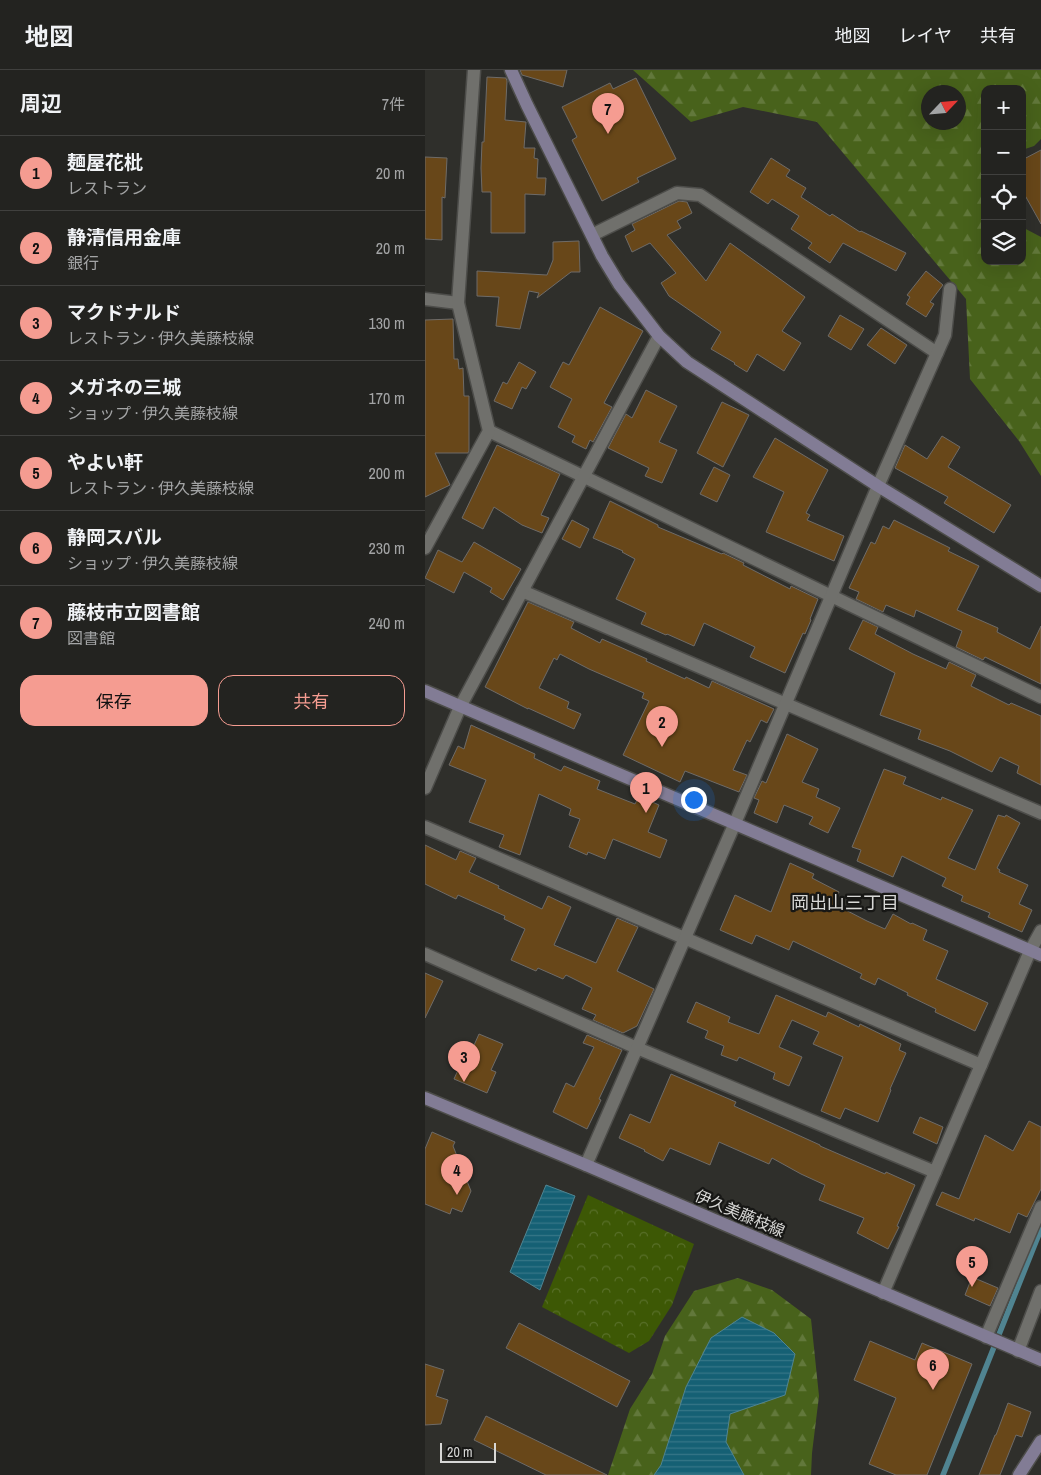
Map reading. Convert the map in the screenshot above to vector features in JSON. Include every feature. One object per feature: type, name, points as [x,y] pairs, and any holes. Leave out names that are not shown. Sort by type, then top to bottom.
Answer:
[{"type":"street","points":[[425,548],[489,431],[458,302],[474,70]]},
{"type":"street","points":[[511,70],[602,256],[619,284],[659,336],[687,362],[878,486],[1041,586]]},
{"type":"street","points":[[592,235],[677,193],[700,194],[937,353]]},
{"type":"street","points":[[586,1165],[735,823],[878,486],[945,335],[949,289]]},
{"type":"street","points":[[425,299],[458,302]]},
{"type":"street","points":[[425,788],[460,706],[659,336]]},
{"type":"street","points":[[489,431],[1041,697]]},
{"type":"street","points":[[522,591],[1041,813]]},
{"type":"street","points":[[425,691],[1036,953]]},
{"type":"street","points":[[425,827],[981,1065]]},
{"type":"street","points":[[883,1293],[981,1065],[1036,953],[1041,931]]},
{"type":"street","points":[[425,954],[637,1048],[935,1172]]},
{"type":"street","name":"伊久美藤枝線","points":[[425,1098],[1041,1360]]},
{"type":"street","points":[[988,1338],[1041,1208]]},
{"type":"street","points":[[1016,1350],[1041,1291]]},
{"type":"street","points":[[1019,1475],[1041,1441]]},
{"type":"green space","points":[[633,70],[1041,70],[1041,139],[1034,146],[1026,149],[1026,85],[981,85],[981,265],[1026,265],[1026,229],[1041,237],[1041,476],[1019,441],[970,379],[966,299],[817,122],[743,107],[691,122]]},
{"type":"green space","points":[[588,1195],[694,1244],[672,1305],[649,1341],[629,1353],[542,1307]]},
{"type":"green space","points":[[738,1278],[772,1290],[811,1319],[819,1396],[811,1475],[608,1475],[630,1409],[652,1374],[665,1336],[694,1291]]},
{"type":"water","points":[[546,1185],[575,1196],[540,1290],[510,1272]]},
{"type":"water","points":[[742,1317],[774,1333],[795,1354],[785,1395],[730,1414],[726,1442],[744,1475],[654,1475],[661,1465],[686,1387],[711,1338]]},
{"type":"building","points":[[520,70],[567,70],[563,87],[522,75]]},
{"type":"building","points":[[487,77],[506,78],[505,120],[526,122],[524,148],[535,148],[534,158],[538,159],[537,178],[546,178],[545,195],[525,194],[525,233],[491,233],[491,192],[482,192],[481,168]]},
{"type":"building","points":[[636,78],[676,159],[637,178],[639,182],[602,201],[572,140],[577,137],[562,107],[610,83],[613,89]]},
{"type":"building","points":[[1041,150],[1041,224],[1026,197],[1026,158]]},
{"type":"building","points":[[425,157],[447,158],[445,198],[442,197],[442,240],[425,239]]},
{"type":"building","points":[[771,158],[790,170],[786,176],[806,188],[801,197],[830,216],[832,214],[860,232],[906,253],[896,271],[843,243],[830,263],[808,248],[812,243],[791,229],[799,216],[772,199],[768,204],[750,192]]},
{"type":"building","points":[[679,201],[687,202],[692,213],[677,221],[681,228],[667,235],[706,281],[730,243],[805,297],[782,331],[801,343],[784,371],[757,354],[747,372],[711,349],[721,332],[669,296],[661,283],[676,273],[650,243],[632,252],[625,236],[635,230],[632,224]]},
{"type":"building","points":[[579,241],[580,272],[571,272],[537,298],[539,293],[529,291],[520,329],[496,326],[499,297],[477,296],[477,271],[547,275],[553,260],[553,242]]},
{"type":"building","points":[[926,271],[943,285],[930,302],[934,304],[926,317],[906,304],[910,297],[907,295]]},
{"type":"building","points":[[600,307],[643,331],[604,403],[612,407],[593,442],[590,440],[586,449],[572,442],[575,436],[558,427],[572,399],[550,387],[563,362],[569,365]]},
{"type":"building","points":[[840,315],[864,329],[851,350],[828,336]]},
{"type":"building","points":[[453,319],[454,359],[458,359],[459,369],[463,368],[464,396],[469,396],[469,451],[468,453],[435,453],[450,485],[425,497],[425,320]]},
{"type":"building","points":[[881,328],[907,345],[895,364],[867,345]]},
{"type":"building","points":[[519,362],[536,372],[526,389],[522,387],[512,409],[494,401],[503,382],[507,384]]},
{"type":"building","points":[[646,390],[677,406],[659,442],[677,450],[662,483],[645,476],[649,468],[608,448],[626,414],[632,418]]},
{"type":"building","points":[[722,402],[749,415],[723,467],[697,453]]},
{"type":"building","points":[[942,436],[960,447],[948,467],[1011,505],[994,533],[944,503],[948,497],[895,468],[905,445],[927,459]]},
{"type":"building","points":[[775,438],[828,470],[806,513],[810,515],[807,520],[844,536],[834,561],[766,532],[784,492],[753,477]]},
{"type":"building","points":[[497,445],[560,474],[541,515],[549,518],[542,533],[522,525],[494,507],[483,529],[462,518]]},
{"type":"building","points":[[714,467],[730,475],[717,502],[700,494]]},
{"type":"building","points":[[610,501],[658,525],[658,527],[723,553],[790,589],[791,586],[818,599],[805,634],[803,633],[785,673],[750,657],[755,647],[704,623],[694,646],[641,624],[646,613],[616,599],[635,559],[623,551],[593,538]]},
{"type":"building","points":[[572,520],[589,529],[580,548],[562,539]]},
{"type":"building","points":[[894,520],[950,548],[948,551],[979,566],[957,610],[998,628],[997,632],[1030,649],[1041,626],[1041,684],[985,657],[983,660],[956,647],[962,631],[916,610],[914,617],[886,605],[883,612],[856,599],[859,592],[849,588],[871,542],[875,544],[883,526],[889,529]]},
{"type":"building","points":[[474,542],[521,569],[503,600],[490,592],[492,588],[464,572],[454,593],[425,578],[438,550],[462,562]]},
{"type":"building","points":[[528,602],[574,622],[571,628],[600,643],[602,639],[647,659],[646,661],[685,679],[686,677],[709,688],[712,681],[774,709],[767,723],[761,720],[750,742],[747,740],[733,770],[747,775],[739,792],[685,771],[680,782],[623,755],[649,701],[642,698],[644,693],[560,654],[557,660],[554,658],[539,688],[569,702],[567,708],[581,714],[574,729],[528,709],[485,687]]},
{"type":"building","points":[[863,620],[878,627],[875,634],[913,654],[946,669],[949,662],[976,675],[971,686],[1009,705],[1011,703],[1041,716],[1041,785],[1017,773],[1019,766],[1000,757],[992,772],[950,751],[918,739],[921,730],[880,715],[895,673],[849,649]]},
{"type":"building","points":[[471,725],[535,754],[534,758],[561,771],[564,766],[600,781],[597,789],[635,804],[639,796],[659,805],[648,832],[667,840],[660,858],[613,839],[605,859],[588,852],[587,855],[569,847],[580,819],[569,815],[571,809],[539,794],[520,855],[499,847],[504,835],[469,822],[486,780],[449,765],[458,746],[464,749]]},
{"type":"building","points":[[787,734],[818,749],[802,782],[819,789],[816,797],[840,808],[828,833],[809,824],[813,817],[784,805],[777,823],[754,813],[759,800],[754,798],[762,781],[766,783]]},
{"type":"building","points":[[884,769],[906,777],[903,784],[941,800],[942,797],[973,810],[948,858],[975,870],[998,815],[1005,817],[1006,815],[1020,823],[997,868],[1000,870],[999,872],[1028,885],[1019,904],[1032,910],[1022,932],[988,917],[990,913],[961,901],[963,896],[942,886],[946,878],[902,856],[893,877],[857,861],[861,850],[852,847]]},
{"type":"building","points":[[425,845],[456,860],[460,851],[476,858],[469,872],[542,909],[548,896],[571,907],[554,945],[596,963],[617,918],[638,927],[617,971],[654,989],[637,1026],[623,1033],[593,1020],[596,1015],[582,1009],[592,988],[566,975],[563,979],[538,968],[536,971],[511,960],[525,929],[504,919],[505,916],[458,895],[456,899],[425,884]]},
{"type":"building","points":[[790,863],[814,874],[812,878],[839,892],[834,904],[867,921],[885,929],[893,914],[927,930],[923,940],[948,951],[936,979],[988,1003],[975,1031],[935,1012],[936,1009],[878,978],[875,985],[860,978],[862,974],[793,941],[789,950],[756,935],[752,944],[720,930],[735,895],[771,912]]},
{"type":"building","points":[[425,973],[443,981],[425,1018]]},
{"type":"building","points":[[776,995],[826,1017],[828,1012],[859,1027],[860,1024],[901,1044],[899,1050],[906,1053],[878,1122],[845,1108],[840,1119],[821,1111],[843,1057],[813,1044],[819,1032],[792,1020],[779,1047],[802,1057],[789,1086],[773,1079],[775,1073],[739,1057],[737,1061],[721,1055],[724,1046],[705,1038],[708,1031],[687,1022],[696,1002],[730,1017],[728,1022],[759,1034]]},
{"type":"building","points":[[479,1034],[503,1044],[491,1070],[496,1072],[487,1093],[454,1079],[467,1050],[471,1052]]},
{"type":"building","points":[[587,1035],[622,1050],[587,1129],[553,1112],[566,1083],[574,1087],[594,1047],[583,1043]]},
{"type":"building","points":[[671,1074],[736,1102],[734,1106],[820,1146],[915,1185],[897,1226],[899,1227],[888,1249],[857,1233],[864,1218],[819,1200],[825,1185],[772,1158],[769,1164],[719,1142],[710,1165],[670,1148],[663,1161],[619,1138],[630,1114],[650,1123]]},
{"type":"building","points":[[920,1117],[943,1127],[937,1144],[913,1133]]},
{"type":"building","points":[[1029,1121],[1041,1127],[1041,1189],[1027,1217],[1018,1213],[1010,1233],[975,1218],[974,1221],[936,1205],[942,1192],[959,1199],[985,1135],[1013,1151]]},
{"type":"building","points":[[432,1132],[455,1142],[453,1146],[471,1191],[462,1212],[452,1208],[450,1214],[425,1204],[425,1149]]},
{"type":"building","points":[[972,1277],[998,1288],[990,1306],[965,1295]]},
{"type":"building","points":[[519,1323],[630,1381],[617,1407],[506,1348]]},
{"type":"building","points":[[870,1341],[915,1360],[922,1343],[972,1364],[927,1475],[896,1475],[869,1464],[896,1398],[854,1380]]},
{"type":"building","points":[[425,1364],[444,1370],[436,1396],[448,1400],[441,1424],[425,1425]]},
{"type":"building","points":[[1008,1403],[1031,1412],[1022,1437],[1016,1435],[1000,1475],[979,1475],[996,1435]]},
{"type":"building","points":[[486,1416],[607,1475],[546,1475],[474,1440]]},
{"type":"waterway","points":[[943,1475],[1041,1229]]},
{"type":"place","name":"藤枝市立図書館","points":[[608,134]]},
{"type":"place","name":"静清信用金庫","points":[[662,747]]},
{"type":"place","name":"麺屋花枇","points":[[646,813]]},
{"type":"place","name":"マクドナルド","points":[[464,1082]]},
{"type":"place","name":"メガネの三城","points":[[457,1195]]},
{"type":"place","name":"やよい軒","points":[[972,1287]]},
{"type":"place","name":"静岡スバル","points":[[933,1390]]},
{"type":"district","name":"岡出山三丁目","points":[[845,903]]}]
